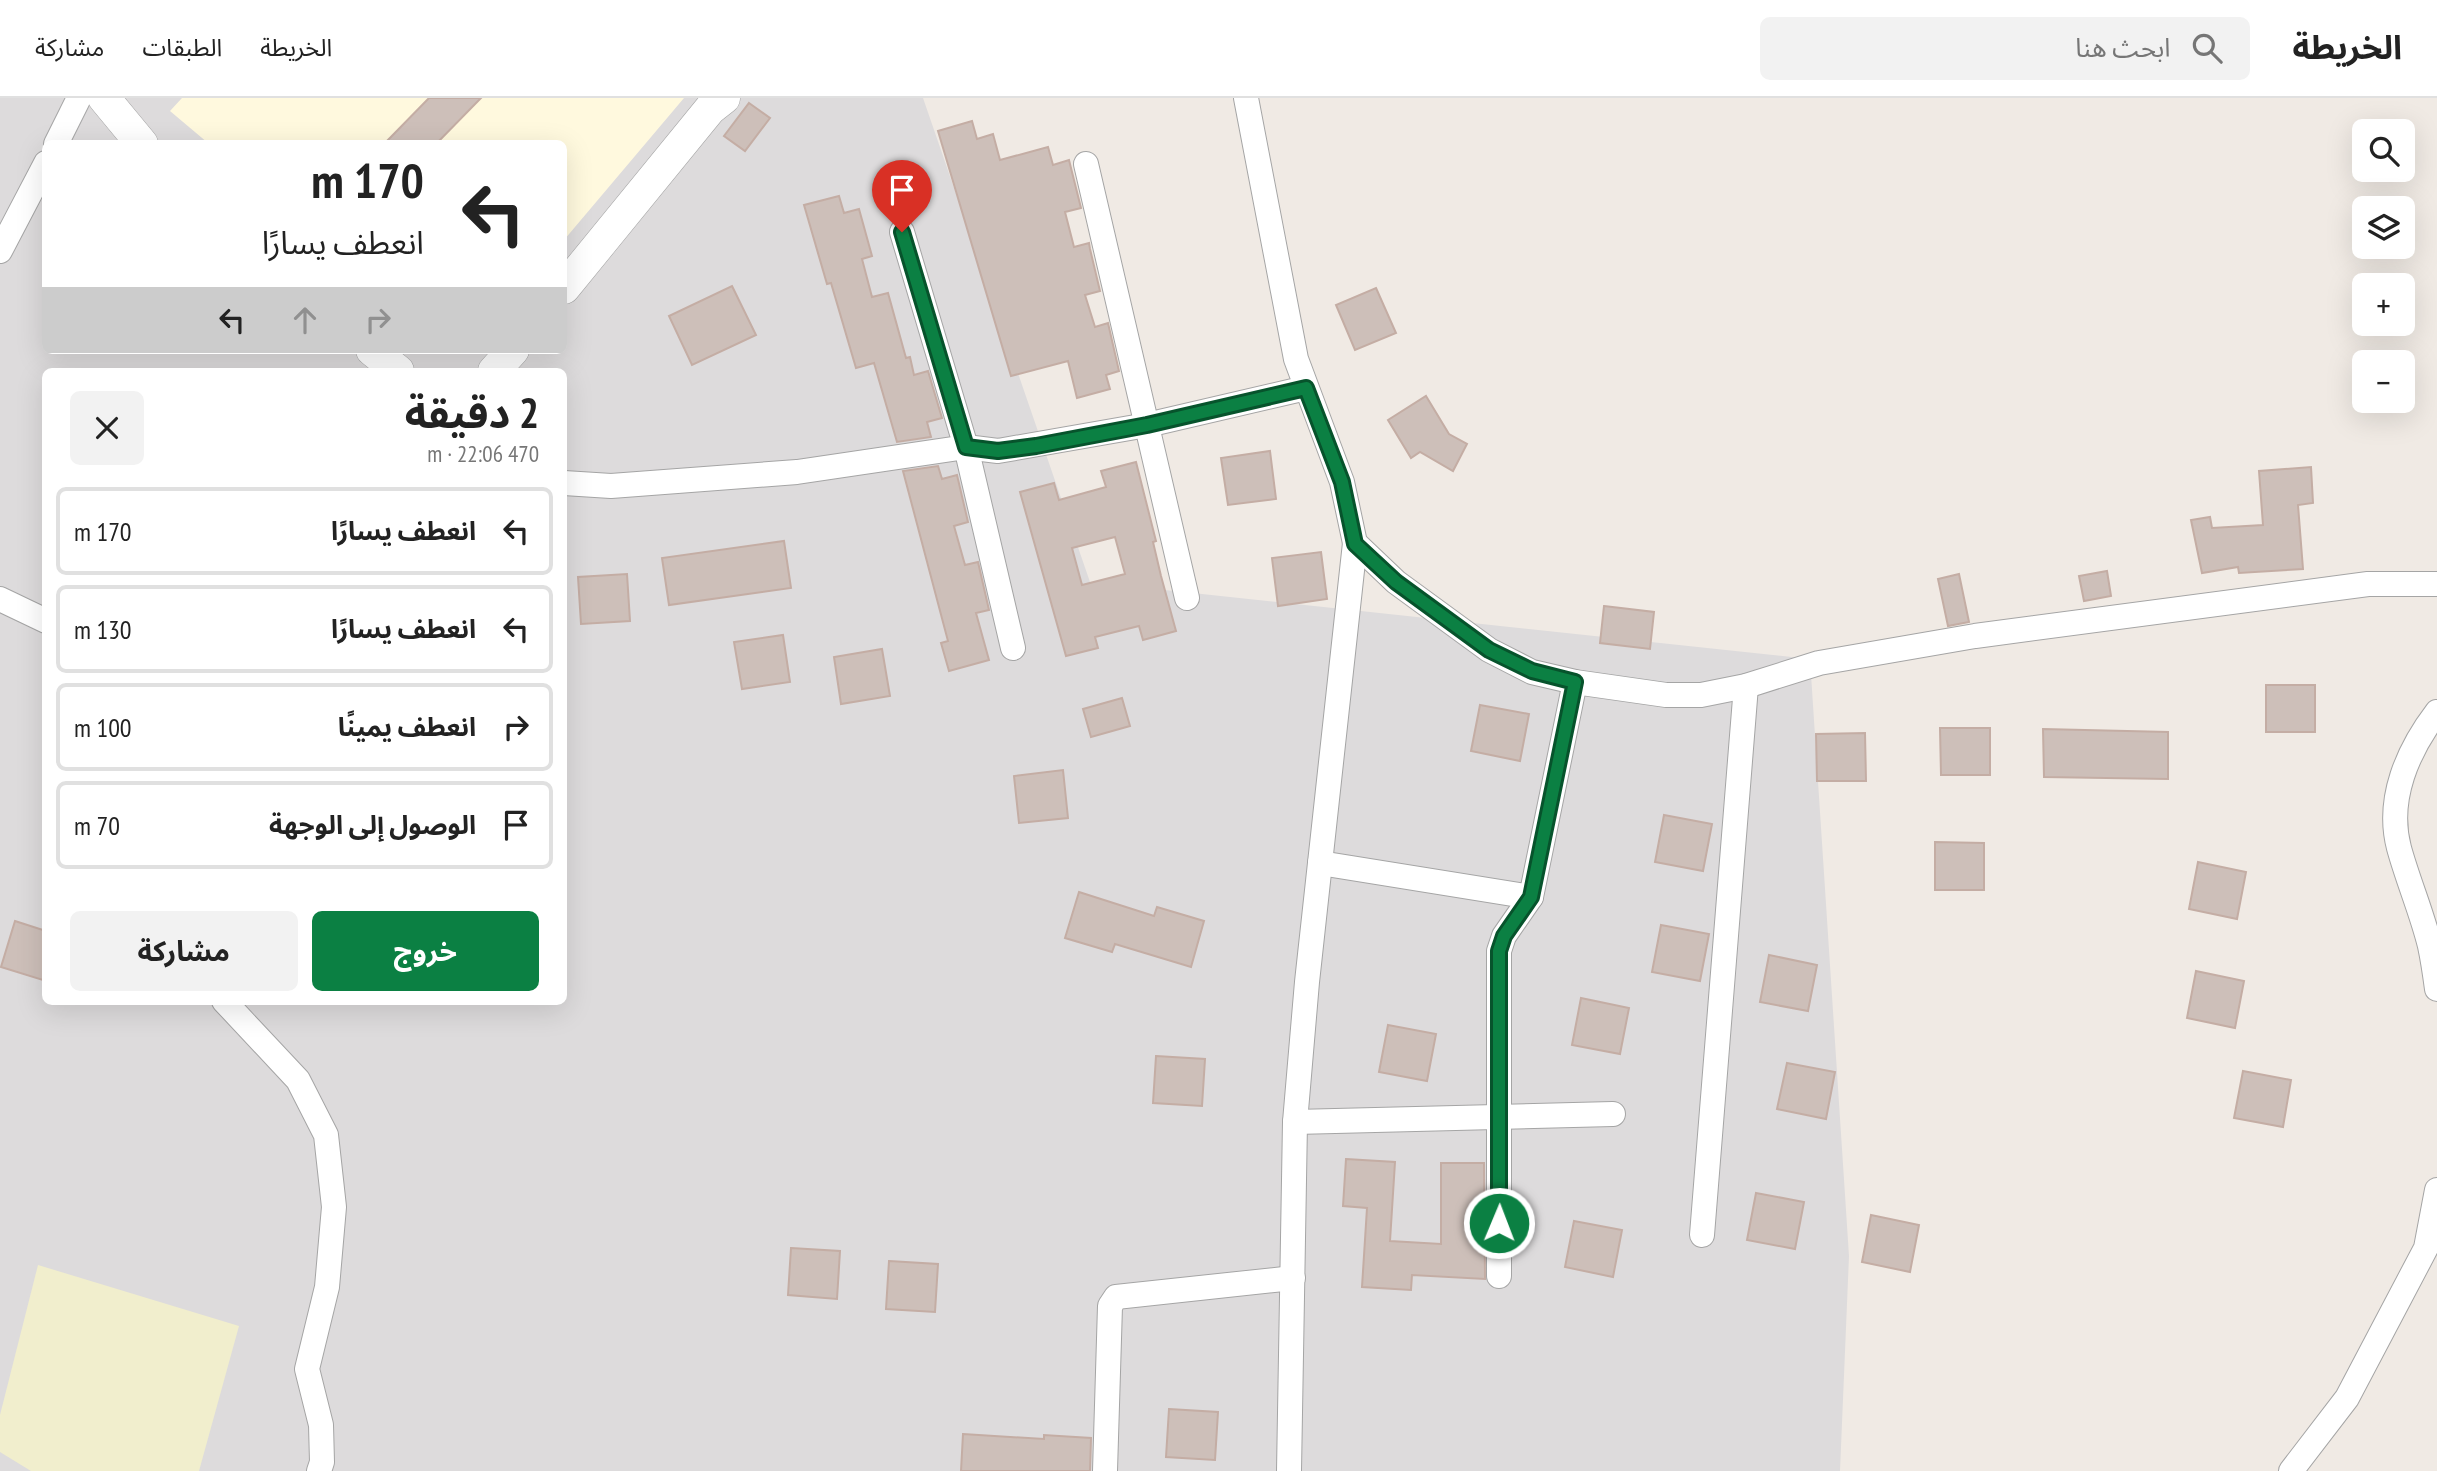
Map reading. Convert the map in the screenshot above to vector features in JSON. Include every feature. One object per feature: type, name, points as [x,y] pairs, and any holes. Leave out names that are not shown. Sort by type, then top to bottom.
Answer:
[{"type":"street","points":[[58,140],[79,98]]},
{"type":"street","points":[[104,98],[139,140]]},
{"type":"street","points":[[567,284],[710,109],[724,98]]},
{"type":"street","points":[[1245,98],[1296,359],[1342,482],[1355,544],[1295,1122],[1289,1471]]},
{"type":"street","points":[[1086,164],[1186,598]]},
{"type":"street","points":[[0,251],[42,171]]},
{"type":"street","points":[[902,232],[966,447],[1013,648]]},
{"type":"street","points":[[377,354],[394,368]]},
{"type":"street","points":[[497,368],[509,354]]},
{"type":"street","points":[[567,483],[611,486],[797,472],[966,447],[998,451],[1147,425],[1306,388]]},
{"type":"street","points":[[1355,544],[1396,582],[1489,650],[1532,671],[1575,682],[1666,695],[1701,695],[1746,686],[1819,663],[1975,636],[2368,584],[2437,584]]},
{"type":"street","points":[[0,599],[42,619]]},
{"type":"street","points":[[1499,1276],[1499,951],[1504,936],[1531,897],[1575,682]]},
{"type":"street","points":[[1702,1234],[1746,686]]},
{"type":"street","points":[[2437,712],[2414,745],[2399,784],[2396,806],[2398,845],[2429,945],[2437,989]]},
{"type":"street","points":[[1320,863],[1531,897]]},
{"type":"street","points":[[228,1005],[298,1080],[327,1135],[333,1220],[327,1287],[307,1370],[321,1425],[323,1462],[319,1471]]},
{"type":"street","points":[[1295,1122],[1613,1114]]},
{"type":"street","points":[[2291,1471],[2347,1398],[2426,1248],[2437,1190]]},
{"type":"street","points":[[1105,1471],[1110,1306],[1116,1297],[1293,1278]]},
{"type":"shaded area","points":[[0,98],[923,98],[1090,582],[1810,659],[1849,1256],[1840,1471],[0,1471]]},
{"type":"shaded area","points":[[182,98],[684,98],[567,236],[567,140],[204,140],[170,111]]},
{"type":"shaded area","points":[[38,1265],[239,1326],[199,1471],[31,1471],[0,1452],[0,1415]]},
{"type":"building","points":[[429,98],[481,98],[440,140],[388,140]]},
{"type":"building","points":[[749,103],[770,118],[745,151],[724,136]]},
{"type":"building","points":[[972,121],[977,139],[993,134],[1000,160],[1048,147],[1053,165],[1069,160],[1081,208],[1065,212],[1074,247],[1089,243],[1100,291],[1085,295],[1095,327],[1108,323],[1119,371],[1106,375],[1110,389],[1077,398],[1068,361],[1011,376],[938,131]]},
{"type":"building","points":[[839,196],[844,213],[859,209],[872,256],[862,259],[872,297],[888,293],[906,358],[910,357],[914,375],[928,371],[942,418],[927,422],[931,437],[897,442],[874,363],[856,368],[804,205]]},
{"type":"building","points":[[732,286],[756,335],[692,365],[669,316]]},
{"type":"building","points":[[1376,288],[1396,333],[1355,350],[1336,305]]},
{"type":"building","points":[[1426,396],[1449,434],[1467,444],[1453,471],[1420,452],[1411,458],[1388,420]]},
{"type":"building","points":[[1270,451],[1276,499],[1228,505],[1221,458]]},
{"type":"building","points":[[1136,462],[1176,631],[1143,640],[1139,626],[1095,637],[1098,648],[1066,656],[1020,492],[1054,483],[1059,500],[1106,487],[1101,471]],"holes":[[[1115,537],[1125,574],[1082,585],[1072,548]]]},
{"type":"building","points":[[938,466],[942,479],[957,475],[968,522],[954,526],[965,565],[978,562],[989,610],[976,613],[989,660],[949,671],[941,643],[948,641],[903,471]]},
{"type":"building","points":[[2311,467],[2313,503],[2298,505],[2303,569],[2239,573],[2238,567],[2202,573],[2191,520],[2210,517],[2212,528],[2263,525],[2259,471]]},
{"type":"building","points":[[784,541],[791,588],[669,605],[662,558]]},
{"type":"building","points":[[1321,552],[1327,599],[1278,606],[1272,558]]},
{"type":"building","points":[[2107,571],[2111,596],[2084,601],[2079,576]]},
{"type":"building","points":[[627,574],[630,621],[581,624],[578,577]]},
{"type":"building","points":[[1959,574],[1969,622],[1948,626],[1938,579]]},
{"type":"building","points":[[1604,606],[1654,612],[1650,649],[1600,643]]},
{"type":"building","points":[[783,635],[790,682],[742,689],[734,642]]},
{"type":"building","points":[[882,649],[890,696],[841,704],[834,657]]},
{"type":"building","points":[[2266,685],[2315,685],[2315,732],[2266,732]]},
{"type":"building","points":[[1122,698],[1130,726],[1091,737],[1083,709]]},
{"type":"building","points":[[1480,705],[1529,714],[1520,761],[1471,751]]},
{"type":"building","points":[[1940,728],[1990,728],[1990,775],[1941,775]]},
{"type":"building","points":[[2043,729],[2168,732],[2168,779],[2044,777]]},
{"type":"building","points":[[1865,733],[1866,781],[1817,781],[1816,734]]},
{"type":"building","points":[[1063,770],[1068,818],[1019,823],[1014,776]]},
{"type":"building","points":[[1664,815],[1712,824],[1703,871],[1655,862]]},
{"type":"building","points":[[1935,842],[1984,843],[1984,890],[1935,890]]},
{"type":"building","points":[[2198,862],[2246,872],[2237,919],[2189,909]]},
{"type":"building","points":[[1079,892],[1154,916],[1157,907],[1204,921],[1191,967],[1115,944],[1112,952],[1065,938]]},
{"type":"building","points":[[15,921],[42,930],[42,980],[1,967]]},
{"type":"building","points":[[1661,925],[1709,934],[1700,981],[1652,972]]},
{"type":"building","points":[[1769,955],[1817,965],[1808,1011],[1760,1002]]},
{"type":"building","points":[[2196,971],[2244,981],[2235,1028],[2187,1018]]},
{"type":"building","points":[[1581,998],[1629,1008],[1620,1054],[1572,1045]]},
{"type":"building","points":[[1388,1025],[1436,1034],[1427,1081],[1379,1072]]},
{"type":"building","points":[[1156,1056],[1205,1059],[1202,1106],[1153,1103]]},
{"type":"building","points":[[1787,1063],[1835,1072],[1826,1119],[1777,1109]]},
{"type":"building","points":[[2243,1071],[2291,1080],[2283,1127],[2234,1118]]},
{"type":"building","points":[[1346,1159],[1395,1162],[1390,1241],[1441,1244],[1441,1163],[1484,1163],[1485,1279],[1412,1275],[1411,1290],[1362,1287],[1367,1208],[1343,1206]]},
{"type":"building","points":[[1756,1193],[1804,1202],[1795,1249],[1747,1240]]},
{"type":"building","points":[[1871,1215],[1919,1225],[1910,1272],[1862,1262]]},
{"type":"building","points":[[1574,1221],[1622,1230],[1613,1277],[1565,1267]]},
{"type":"building","points":[[791,1248],[840,1251],[837,1299],[788,1295]]},
{"type":"building","points":[[889,1261],[938,1264],[935,1312],[886,1309]]},
{"type":"building","points":[[1169,1409],[1218,1412],[1215,1460],[1166,1457]]},
{"type":"building","points":[[963,1434],[1044,1439],[1044,1435],[1091,1438],[1090,1471],[961,1471]]},
{"type":"route","points":[[902,232],[966,447],[998,451],[1036,446],[1147,425],[1306,388],[1342,482],[1355,544],[1396,582],[1489,650],[1532,671],[1575,682],[1531,897],[1504,936],[1499,951],[1499,1223]]}]
